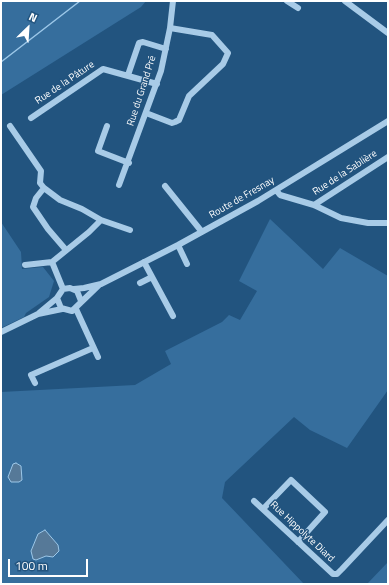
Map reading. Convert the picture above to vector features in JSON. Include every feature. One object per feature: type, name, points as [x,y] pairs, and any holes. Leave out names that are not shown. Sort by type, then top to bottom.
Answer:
[{"type":"street","name":"Rue du Grand Pré","points":[[120,185],[157,84],[166,49],[173,1]]},
{"type":"street","points":[[287,1],[298,8]]},
{"type":"street","points":[[345,1],[388,32]]},
{"type":"street","points":[[146,113],[172,123],[178,120],[189,96],[223,64],[228,53],[212,35],[170,28]]},
{"type":"street","points":[[128,75],[139,43],[143,42],[166,49]]},
{"type":"street","name":"Rue de la Pâture","points":[[31,118],[103,69],[157,84]]},
{"type":"street","name":"Route de Fresnay","points":[[81,301],[101,284],[178,245],[276,190],[388,121]]},
{"type":"street","points":[[10,126],[41,171],[40,183],[44,188],[60,200],[82,209],[100,220],[130,230]]},
{"type":"street","points":[[107,126],[98,151],[128,163]]},
{"type":"street","name":"Rue de la Sablière","points":[[314,205],[388,157]]},
{"type":"street","points":[[165,186],[202,232]]},
{"type":"street","points":[[44,188],[36,198],[34,207],[48,229],[66,250]]},
{"type":"street","points":[[276,190],[280,195],[314,205],[340,218],[368,223],[388,222]]},
{"type":"street","points":[[25,265],[52,262],[89,232],[100,220]]},
{"type":"street","points":[[178,245],[187,264]]},
{"type":"street","points":[[52,262],[63,289]]},
{"type":"street","points":[[144,262],[174,316]]},
{"type":"street","points":[[140,283],[152,277]]},
{"type":"street","name":"Route de Fresnay","points":[[74,289],[101,284]]},
{"type":"street","points":[[38,314],[62,309],[68,311],[76,309],[81,301],[80,294],[74,289],[63,289]]},
{"type":"street","points":[[1,332],[38,314],[57,298],[63,289]]},
{"type":"street","points":[[57,298],[58,304],[62,309]]},
{"type":"street","points":[[76,309],[98,357]]},
{"type":"street","points":[[35,383],[31,375],[93,348]]},
{"type":"street","points":[[263,509],[291,480],[325,512],[298,542]]},
{"type":"street","name":"Rue Hippolyte Diard","points":[[254,501],[328,571],[337,574],[388,520]]},
{"type":"shaded area","points":[[1,1],[146,1],[141,7],[1,95]]},
{"type":"shaded area","points":[[270,219],[323,269],[340,248],[388,276],[388,390],[347,448],[310,430],[294,417],[225,482],[222,498],[304,584],[1,584],[1,392],[135,385],[171,364],[165,351],[222,322],[229,315],[240,320],[257,291],[239,281]]},
{"type":"shaded area","points":[[1,222],[21,252],[22,269],[43,267],[54,281],[49,297],[26,313],[24,317],[1,328]]},
{"type":"shaded area","points":[[16,463],[21,466],[22,480],[19,482],[11,482],[8,477],[13,464]]},
{"type":"shaded area","points":[[45,530],[58,545],[59,551],[53,557],[46,556],[36,560],[33,559],[31,551],[38,534]]},
{"type":"shaded area","points":[[388,562],[388,584],[367,584]]},
{"type":"waterway","points":[[1,62],[80,1]]}]
